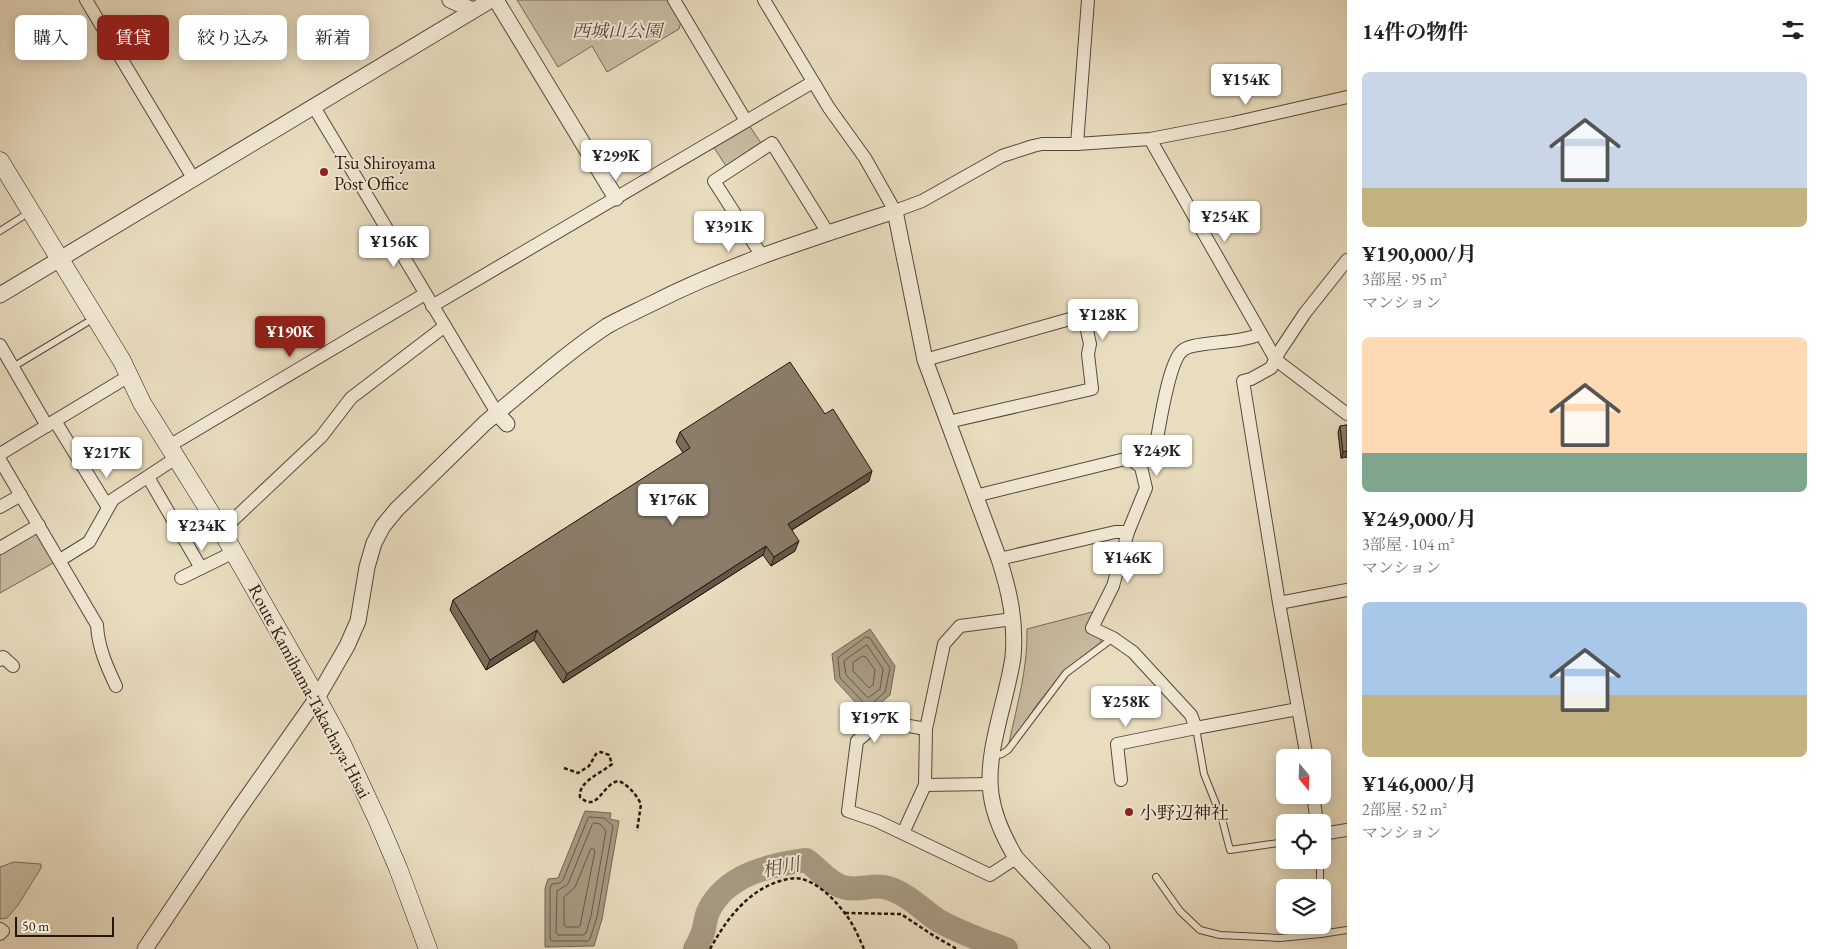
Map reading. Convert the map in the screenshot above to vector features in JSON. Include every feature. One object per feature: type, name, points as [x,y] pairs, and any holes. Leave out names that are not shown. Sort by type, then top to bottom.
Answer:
[{"type":"main road","name":"Route Kamihama-Takachaya-Hisai","points":[[0,161],[122,361],[142,403],[220,528],[342,744],[398,868],[428,949]]},
{"type":"street","points":[[86,0],[193,178]]},
{"type":"street","points":[[450,0],[473,10]]},
{"type":"street","points":[[0,295],[491,0]]},
{"type":"street","points":[[496,0],[616,198]]},
{"type":"street","points":[[674,0],[746,121]]},
{"type":"street","points":[[764,0],[829,108],[865,158],[895,211],[925,360],[1009,589],[1013,619],[1013,658],[992,756],[990,784],[999,825],[1005,840],[1016,858],[1102,949]]},
{"type":"street","points":[[1077,144],[1088,0]]},
{"type":"street","points":[[432,306],[813,82]]},
{"type":"street","points":[[145,949],[236,812],[317,698],[353,634],[358,621],[366,567],[374,543],[383,526],[397,509],[485,423],[502,419],[562,359],[609,325],[710,276],[762,256],[922,201],[1002,156],[1042,144],[1077,144],[1150,139],[1233,123],[1347,97]]},
{"type":"street","points":[[314,108],[502,419]]},
{"type":"street","points":[[1150,139],[1276,360],[1347,414]]},
{"type":"street","points":[[762,256],[714,181],[772,143],[828,233]]},
{"type":"street","points":[[1305,749],[1279,604],[1243,381],[1251,379],[1271,368],[1279,352],[1305,313],[1347,260]]},
{"type":"street","points":[[0,345],[13,368],[106,504],[148,477],[172,452],[425,294]]},
{"type":"street","points":[[925,360],[1070,319],[1084,317],[1090,344],[1088,354],[1092,389],[948,422]]},
{"type":"street","points":[[220,528],[232,520],[319,439],[351,398],[445,326]]},
{"type":"street","points":[[1137,464],[1155,450],[1169,381],[1178,356],[1183,350],[1193,346],[1250,338],[1260,334]]},
{"type":"street","points":[[0,454],[129,376]]},
{"type":"street","points":[[975,496],[1129,458],[1141,467],[1146,488],[1128,532],[1113,586],[1092,628],[1113,638],[1133,652],[1191,715],[1196,728]]},
{"type":"street","points":[[0,460],[97,625],[97,634],[102,654],[116,686]]},
{"type":"street","points":[[148,477],[201,568]]},
{"type":"street","points":[[0,506],[21,495]]},
{"type":"street","points":[[60,560],[89,542],[112,501]]},
{"type":"street","points":[[0,548],[39,525]]},
{"type":"street","points":[[999,559],[1115,532],[1128,532]]},
{"type":"street","points":[[181,578],[234,552]]},
{"type":"street","points":[[1279,604],[1347,590]]},
{"type":"street","points":[[903,833],[925,784],[926,729],[944,644],[960,626],[1013,619]]},
{"type":"street","points":[[0,660],[2,658],[13,666]]},
{"type":"street","points":[[1121,780],[1117,744],[1298,709]]},
{"type":"street","points":[[926,729],[881,721],[857,741],[848,811],[877,821],[990,875],[1016,858]]},
{"type":"street","points":[[925,784],[990,784]]},
{"type":"street","points":[[1331,833],[1347,830]]},
{"type":"street","points":[[0,929],[3,931],[0,934]]},
{"type":"lane","points":[[0,230],[22,217]]},
{"type":"lane","points":[[13,368],[86,323]]},
{"type":"lane","points":[[992,756],[1002,754],[1008,750],[1066,673],[1113,638]]},
{"type":"lane","points":[[1196,728],[1204,774],[1222,819],[1230,850],[1276,843]]},
{"type":"lane","points":[[1156,877],[1180,912],[1200,930],[1220,935],[1280,938],[1320,934]]},
{"type":"lane","points":[[1331,932],[1347,930]]},
{"type":"path","points":[[564,768],[578,773],[589,766],[596,754],[601,752],[609,755],[612,764],[584,784],[580,789],[580,797],[588,802],[592,802],[599,798],[609,784],[618,780],[624,783],[631,788],[641,804],[638,831]]},
{"type":"path","points":[[710,949],[729,919],[745,901],[765,887],[788,878],[801,878],[814,884],[827,894],[845,913],[864,949]]},
{"type":"path","points":[[845,913],[895,912],[902,914],[956,949]]},
{"type":"green space","name":"西城山公園","points":[[517,0],[668,0],[681,21],[679,29],[607,72],[592,46],[558,67]]},
{"type":"green space","points":[[749,125],[761,143],[726,166],[713,146]]},
{"type":"green space","points":[[33,534],[38,535],[55,562],[0,593],[0,553]]},
{"type":"green space","points":[[1096,611],[1101,642],[1063,672],[1036,706],[1011,743],[1009,743],[1024,672],[1027,629]]},
{"type":"green space","points":[[14,862],[41,864],[41,868],[18,905],[7,918],[0,919],[0,867]]},
{"type":"water","points":[[870,629],[895,666],[890,695],[867,715],[835,680],[832,654]]},
{"type":"water","points":[[585,811],[611,813],[610,819],[619,821],[602,919],[594,946],[545,947],[545,888],[548,879],[558,878]]},
{"type":"building","points":[[790,362],[825,414],[833,409],[872,471],[788,524],[799,541],[774,557],[766,546],[567,674],[537,630],[490,660],[453,600],[690,448],[680,432]]},
{"type":"building","points":[[1347,425],[1347,451],[1343,452],[1340,426]]},
{"type":"waterway","name":"相川","points":[[695,949],[703,932],[708,912],[725,889],[750,874],[763,869],[806,860],[838,885],[854,889],[877,886],[888,888],[908,898],[939,921],[980,940],[1006,949]]},
{"type":"place","name":"Tsu Shiroyama Post Office","points":[[324,172]]},
{"type":"place","name":"小野辺神社","points":[[1129,812]]}]
